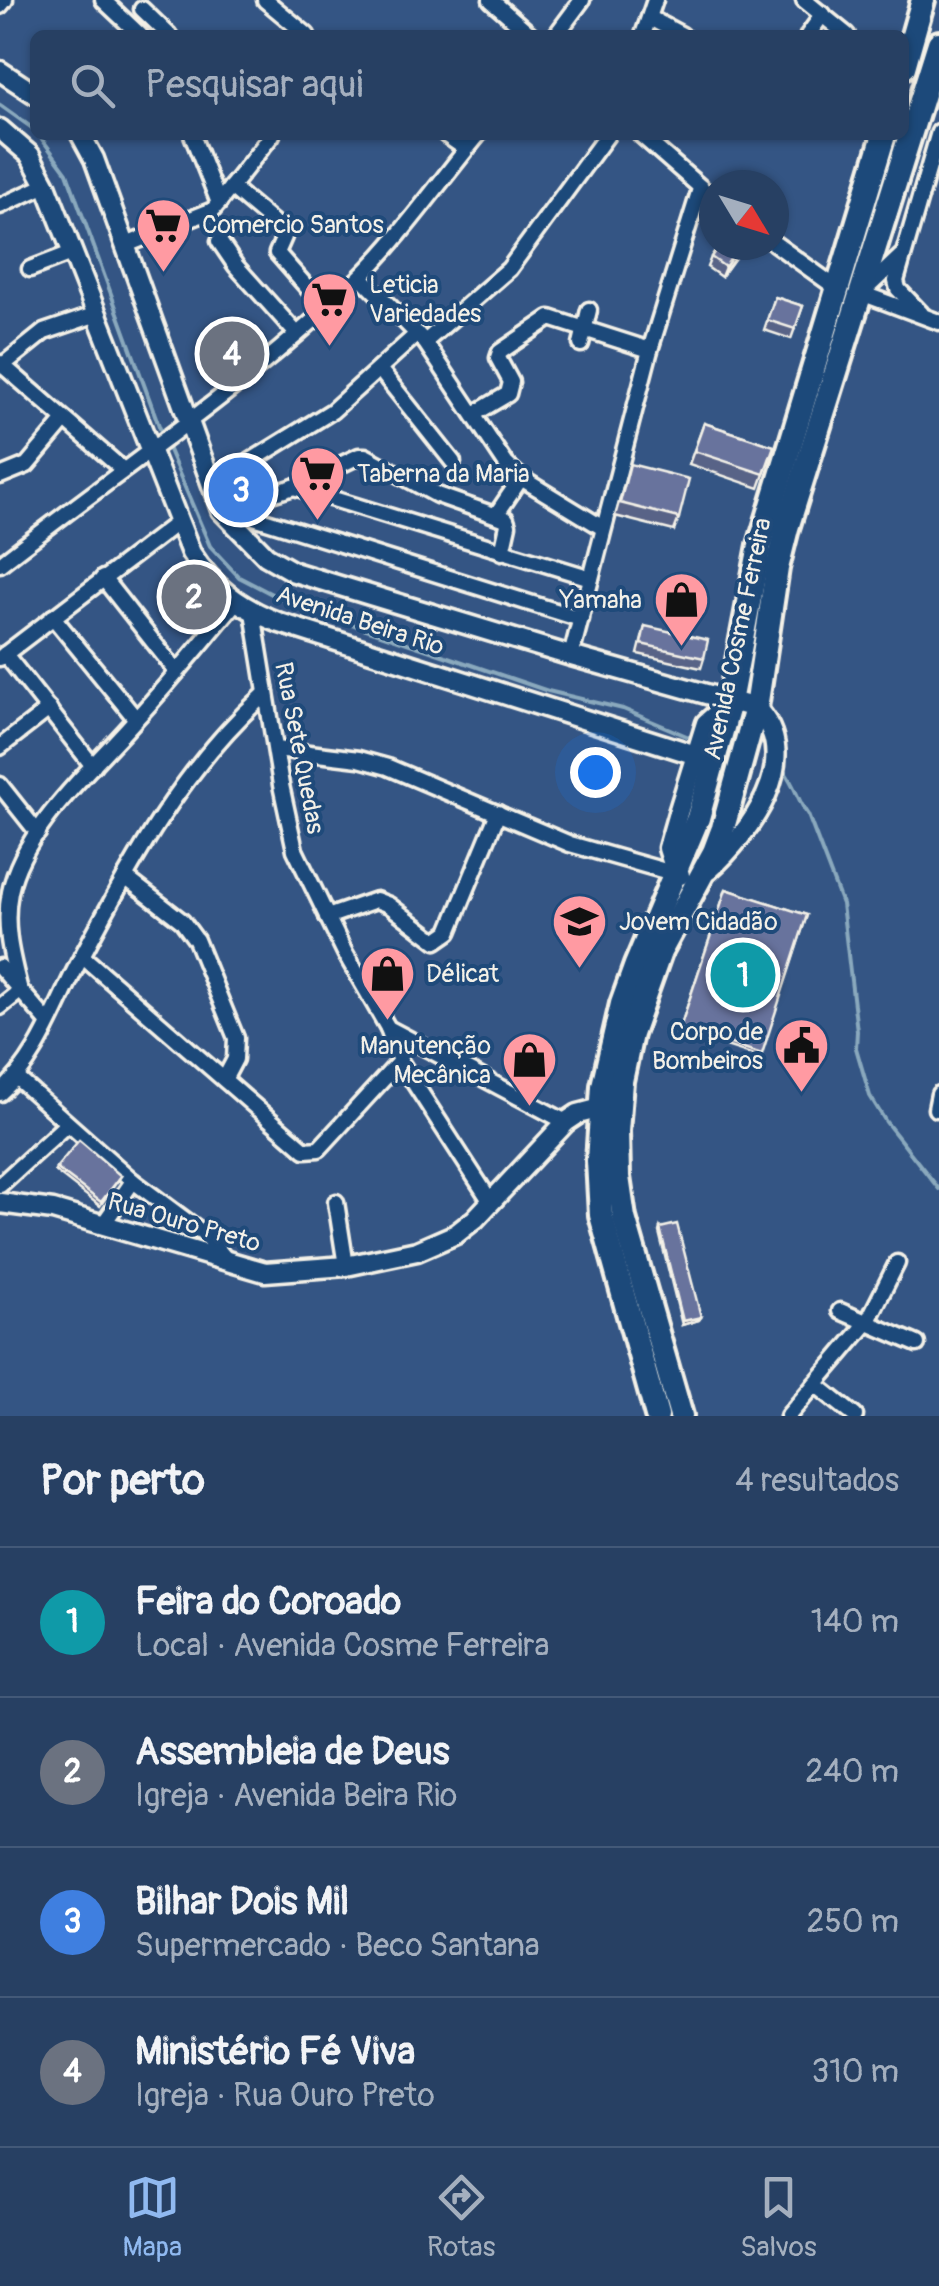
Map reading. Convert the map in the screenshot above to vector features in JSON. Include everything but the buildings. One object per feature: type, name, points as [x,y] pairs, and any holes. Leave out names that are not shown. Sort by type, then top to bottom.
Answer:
[{"type":"main road","points":[[909,49],[923,0]]},
{"type":"main road","name":"Avenida Cosme Ferreira","points":[[909,134],[938,58]]},
{"type":"main road","name":"Avenida Cosme Ferreira","points":[[681,1416],[624,1218],[617,1131],[625,1060],[644,993],[672,925],[702,876],[723,828],[756,708],[782,548],[849,291],[883,140]]},
{"type":"main road","name":"Avenida Cosme Ferreira","points":[[657,1416],[601,1215],[598,1160],[610,1052],[622,1004],[698,818],[730,702],[760,545],[907,140]]},
{"type":"street","points":[[0,6],[6,0]]},
{"type":"street","points":[[103,0],[135,30]]},
{"type":"street","points":[[265,0],[301,30]]},
{"type":"street","points":[[492,0],[525,30]]},
{"type":"street","points":[[560,30],[582,0]]},
{"type":"street","points":[[645,30],[654,0]]},
{"type":"street","points":[[804,0],[842,30]]},
{"type":"street","points":[[142,9],[164,30]]},
{"type":"street","points":[[812,30],[823,14]]},
{"type":"street","points":[[650,18],[673,30]]},
{"type":"street","points":[[0,71],[30,91]]},
{"type":"street","points":[[921,313],[896,286],[939,132]]},
{"type":"street","name":"Avenida Beira Rio","points":[[3,136],[30,155],[46,185],[154,446],[177,524],[201,569],[235,603],[696,754]]},
{"type":"street","name":"Avenida Beira Rio","points":[[84,140],[126,245],[212,485],[223,509],[266,556],[294,572],[756,708]]},
{"type":"street","points":[[197,140],[219,204]]},
{"type":"street","points":[[126,245],[204,214],[219,204],[268,140]]},
{"type":"street","points":[[453,140],[466,149]]},
{"type":"street","points":[[0,564],[187,423],[326,310],[360,277],[474,140]]},
{"type":"street","points":[[212,485],[306,430],[509,269],[604,140]]},
{"type":"street","points":[[646,140],[699,188]]},
{"type":"street","points":[[0,206],[46,185]]},
{"type":"street","points":[[231,188],[282,230],[284,238],[277,253],[326,310]]},
{"type":"street","points":[[571,656],[650,350],[699,192]]},
{"type":"street","points":[[219,241],[296,334]]},
{"type":"street","points":[[30,269],[74,252]]},
{"type":"street","points":[[849,291],[882,277],[905,252]]},
{"type":"street","points":[[789,253],[849,291],[939,322]]},
{"type":"street","points":[[360,277],[421,338],[506,464],[521,478],[603,528]]},
{"type":"street","points":[[582,338],[589,310]]},
{"type":"street","points":[[97,314],[32,338],[2,364],[122,469]]},
{"type":"street","points":[[474,414],[508,394],[511,382],[498,358],[504,347],[550,318],[582,338],[650,350]]},
{"type":"street","points":[[380,370],[453,462]]},
{"type":"street","points":[[0,476],[27,465],[64,420]]},
{"type":"street","points":[[223,509],[294,487],[352,457],[365,456],[437,495],[506,518],[502,552]]},
{"type":"street","points":[[496,514],[521,478]]},
{"type":"street","points":[[294,487],[591,578]]},
{"type":"street","points":[[223,509],[580,619]]},
{"type":"street","points":[[93,766],[2,656],[177,524]]},
{"type":"street","points":[[104,578],[177,672]]},
{"type":"street","points":[[20,991],[8,942],[7,911],[17,868],[38,833],[93,766],[235,603]]},
{"type":"street","name":"Rua Sete Quedas","points":[[253,612],[296,850],[327,917],[388,1028],[400,1061],[490,1202]]},
{"type":"street","points":[[54,617],[136,719]]},
{"type":"street","points":[[0,1093],[17,1078],[125,877],[206,753],[265,694]]},
{"type":"street","points":[[676,874],[668,848],[696,754],[706,723],[730,702]]},
{"type":"street","points":[[276,749],[359,758],[417,778],[599,855],[676,874],[702,876],[744,834],[761,809],[768,788],[775,748],[768,723],[756,708]]},
{"type":"street","points":[[0,747],[48,710]]},
{"type":"street","points":[[0,785],[38,833]]},
{"type":"street","points":[[327,917],[383,901],[436,941],[449,932],[498,813]]},
{"type":"street","points":[[125,877],[190,930],[236,1038],[234,1059],[226,1078]]},
{"type":"street","points":[[82,956],[305,1150],[319,1148],[400,1061]]},
{"type":"street","points":[[0,967],[48,1022]]},
{"type":"street","points":[[0,1007],[20,991]]},
{"type":"street","points":[[388,1028],[566,1122]]},
{"type":"street","points":[[17,1078],[133,1182],[207,1236],[228,1262]]},
{"type":"street","name":"Rua Ouro Preto","points":[[0,1203],[34,1205],[265,1272],[346,1266],[436,1245],[456,1234],[566,1122],[601,1108]]},
{"type":"street","points":[[0,1185],[67,1124]]},
{"type":"street","points":[[102,1226],[133,1182]]},
{"type":"street","points":[[336,1202],[346,1266]]},
{"type":"street","points":[[788,1416],[867,1323],[896,1263]]},
{"type":"street","points":[[840,1311],[917,1344]]},
{"type":"street","points":[[815,1384],[854,1416]]},
{"type":"waterway","points":[[0,105],[30,126]]},
{"type":"waterway","points":[[43,140],[67,173],[162,434]]},
{"type":"waterway","points":[[166,443],[210,546],[239,577],[287,602],[548,691],[623,709],[689,737]]},
{"type":"waterway","points":[[784,771],[808,815],[842,904],[856,1048],[870,1096],[939,1189]]},
{"type":"place","name":"Comercio Santos","points":[[163,274]]},
{"type":"place","name":"Leticia Variedades","points":[[330,348]]},
{"type":"place","name":"Ministério Fé Viva","points":[[232,354]]},
{"type":"place","name":"Bilhar Dois Mil","points":[[241,490]]},
{"type":"place","name":"Taberna da Maria","points":[[318,523]]},
{"type":"place","name":"Assembleia de Deus","points":[[194,597]]},
{"type":"place","name":"Yamaha","points":[[681,649]]},
{"type":"place","name":"Jovem Cidadão","points":[[580,971]]},
{"type":"place","name":"Feira do Coroado","points":[[743,975]]},
{"type":"place","name":"Délicat","points":[[387,1023]]},
{"type":"place","name":"Corpo de Bombeiros","points":[[802,1095]]},
{"type":"place","name":"Manutenção Mecânica","points":[[530,1109]]}]
